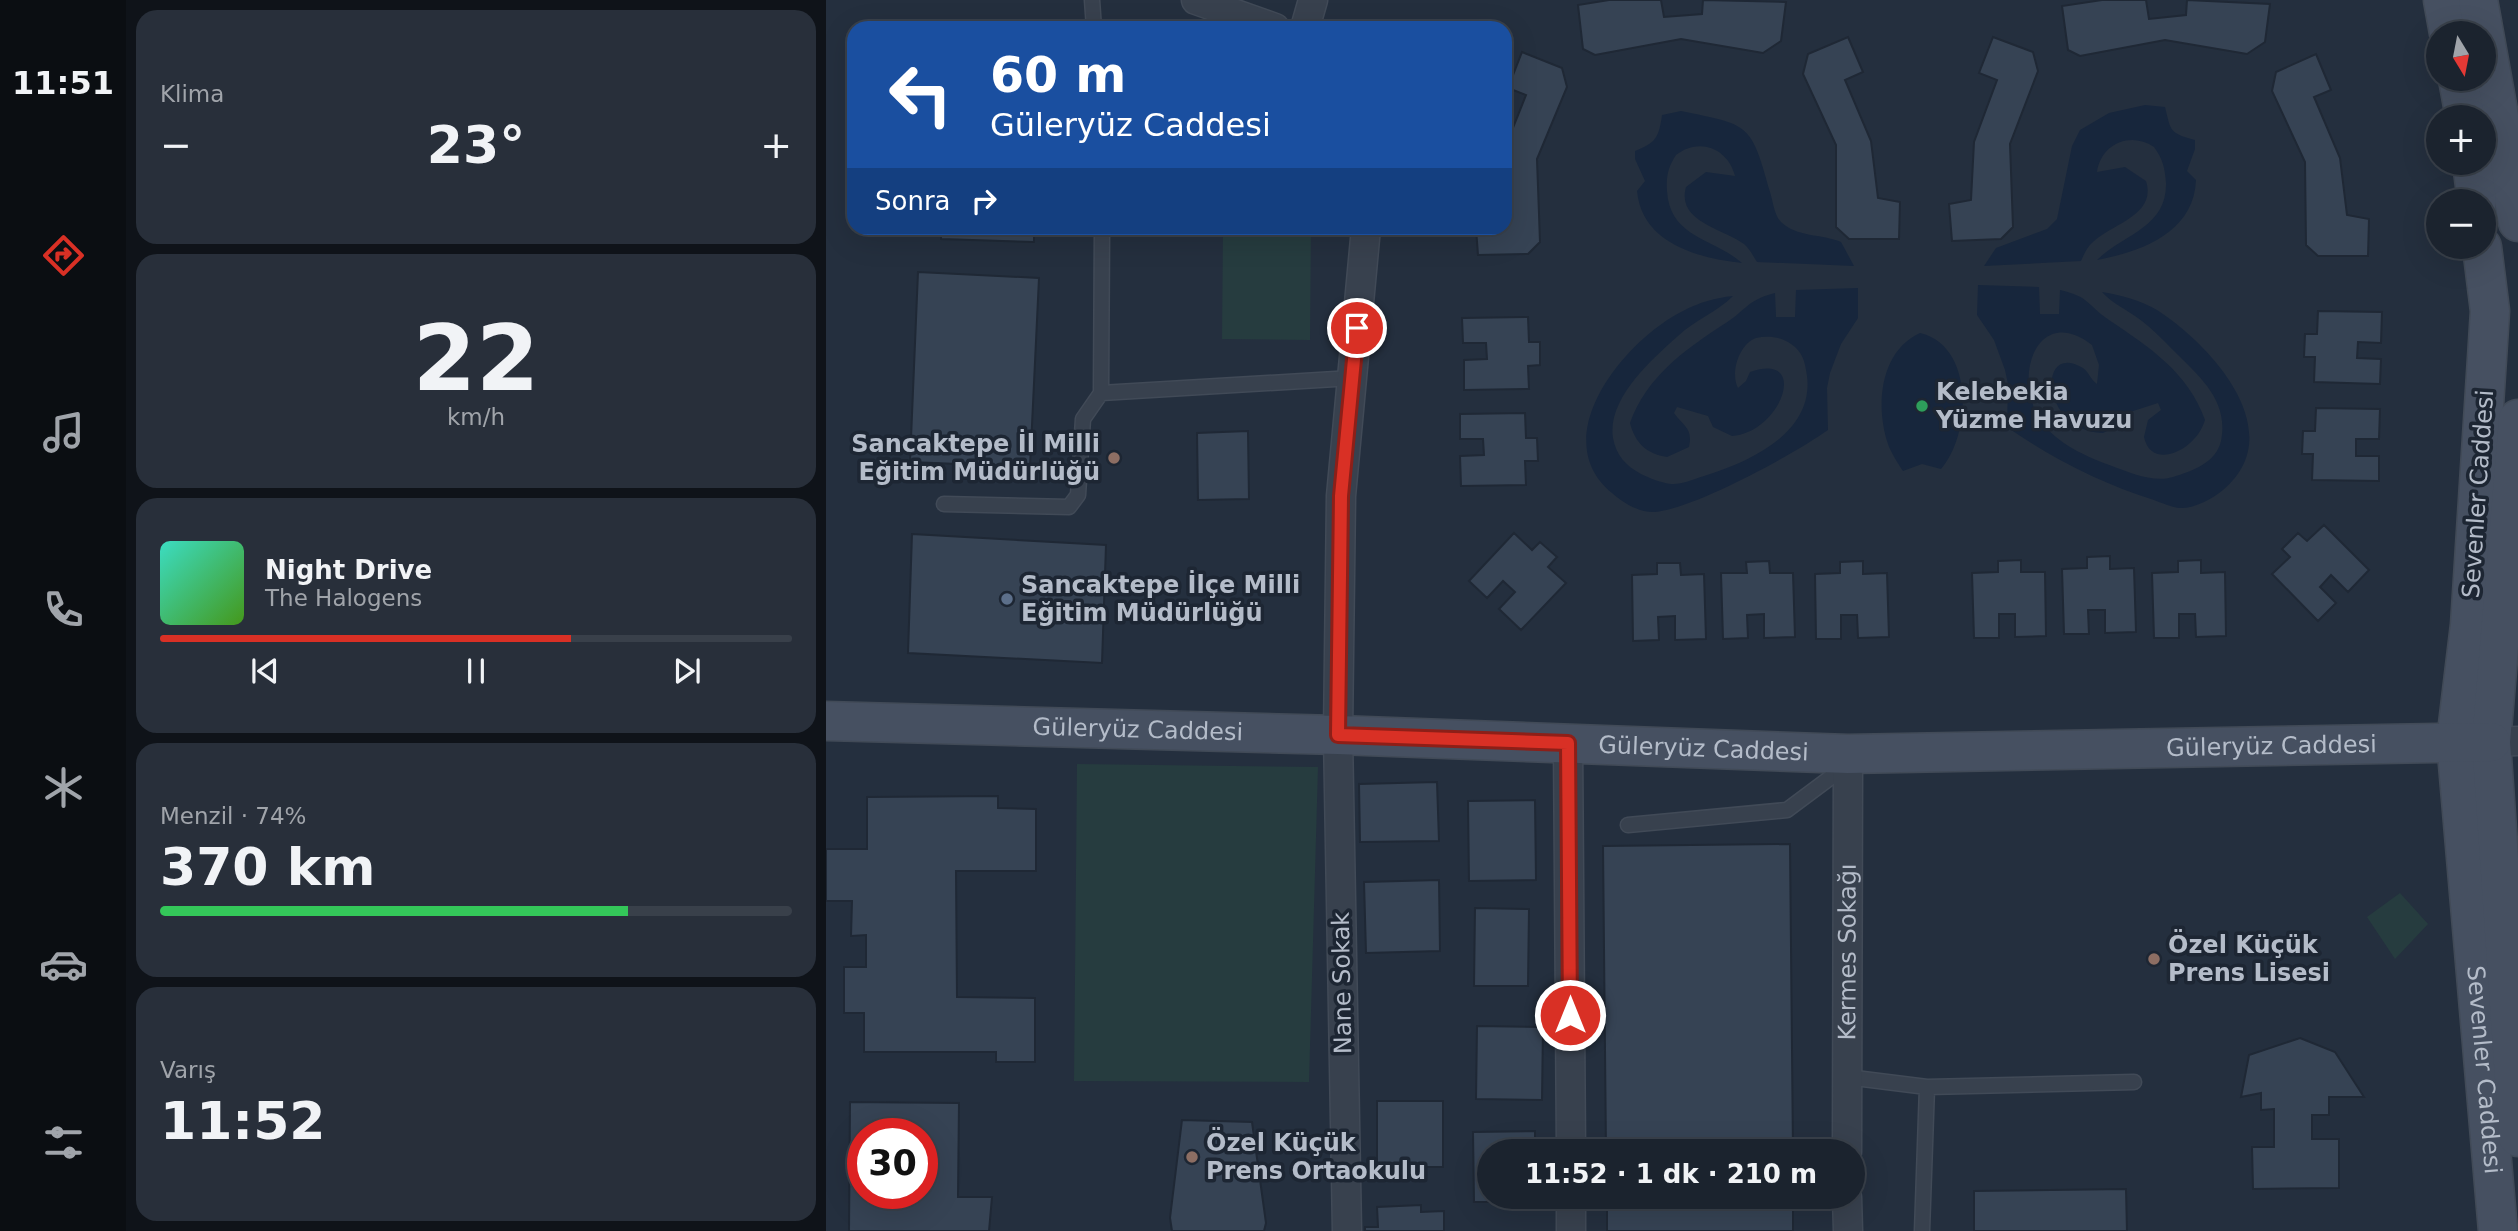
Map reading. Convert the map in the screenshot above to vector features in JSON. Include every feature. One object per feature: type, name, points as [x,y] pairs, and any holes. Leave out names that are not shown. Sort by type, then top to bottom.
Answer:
[{"type":"main road","points":[[2443,0],[2447,21]]},
{"type":"main road","points":[[2479,0],[2490,105]]},
{"type":"main road","points":[[2468,91],[2479,105]]},
{"type":"main road","points":[[2496,137],[2518,222]]},
{"type":"main road","name":"Sevenler Caddesi","points":[[2483,259],[2490,312],[2470,625],[2488,741],[2518,1137]]},
{"type":"main road","name":"Sevenler Caddesi","points":[[2498,1231],[2488,741],[2518,419]]},
{"type":"main road","name":"Güleryüz Caddesi","points":[[826,721],[1568,743],[1847,760],[2488,741]]},
{"type":"street","points":[[1196,0],[1255,21]]},
{"type":"street","points":[[1307,21],[1313,0]]},
{"type":"street","name":"Nane Sokak","points":[[1347,1231],[1338,735],[1341,496],[1365,235]]},
{"type":"street","points":[[1568,743],[1571,1139]]},
{"type":"street","name":"Kermes Sokağı","points":[[1847,760],[1847,1139]]},
{"type":"street","points":[[1571,1209],[1571,1231]]},
{"type":"street","points":[[1847,1209],[1847,1231]]},
{"type":"lane","points":[[1092,0],[1094,21]]},
{"type":"lane","points":[[944,504],[1069,507],[1079,495],[1083,419],[1101,393],[1102,235]]},
{"type":"lane","points":[[1101,393],[1352,378]]},
{"type":"lane","points":[[1628,825],[1787,810],[1847,760]]},
{"type":"lane","points":[[1847,1077],[1927,1087],[2134,1082]]},
{"type":"lane","points":[[1922,1231],[1927,1087]]},
{"type":"green space","points":[[1223,235],[1311,235],[1310,340],[1222,339]]},
{"type":"green space","points":[[1077,764],[1318,767],[1309,1082],[1074,1081]]},
{"type":"green space","points":[[2400,893],[2428,924],[2395,959],[2367,917]]},
{"type":"water","points":[[2145,105],[2165,107],[2172,130],[2195,140],[2195,149],[2187,171],[2196,180],[2193,198],[2186,214],[2175,226],[2147,245],[2097,260],[2142,229],[2159,210],[2164,198],[2165,173],[2157,151],[2145,142],[2126,140],[2104,154],[2097,172],[2125,167],[2146,181],[2148,193],[2145,202],[2131,218],[2093,242],[2081,261],[1984,266],[1996,248],[2047,229],[2057,219],[2072,146],[2080,130],[2109,113]]},
{"type":"water","points":[[1681,111],[1721,120],[1744,130],[1758,152],[1775,212],[1781,222],[1802,233],[1841,242],[1854,266],[1757,262],[1744,244],[1695,216],[1688,209],[1686,187],[1706,172],[1735,176],[1726,158],[1712,148],[1703,146],[1685,150],[1673,159],[1667,181],[1670,207],[1684,228],[1742,263],[1690,252],[1661,235],[1649,223],[1641,209],[1637,191],[1645,181],[1635,159],[1635,151],[1655,138],[1662,115]]},
{"type":"water","points":[[1978,285],[2039,287],[2040,314],[2059,314],[2060,290],[2083,298],[2178,374],[2198,403],[2205,420],[2193,441],[2174,453],[2164,455],[2155,453],[2148,447],[2144,437],[2148,420],[2161,410],[2158,403],[2127,413],[2122,424],[2103,433],[2082,428],[2067,418],[2057,404],[2052,389],[2053,376],[2058,366],[2068,363],[2083,368],[2097,384],[2099,365],[2092,345],[2073,334],[2057,333],[2044,339],[2035,351],[2030,367],[2029,385],[2032,403],[2041,421],[2064,443],[2083,454],[2134,474],[2165,479],[2202,465],[2214,455],[2221,441],[2221,414],[2211,391],[2149,327],[2102,292],[2130,298],[2157,310],[2199,344],[2219,367],[2236,391],[2246,417],[2249,442],[2242,467],[2214,497],[2191,507],[2176,507],[2115,486],[2078,469],[2007,427],[2008,384],[1994,340],[1977,315]]},
{"type":"water","points":[[1858,288],[1858,318],[1841,344],[1830,373],[1827,388],[1828,430],[1719,491],[1655,512],[1638,509],[1621,500],[1593,470],[1586,445],[1590,418],[1601,392],[1618,366],[1638,343],[1661,325],[1695,305],[1733,296],[1685,330],[1656,357],[1633,381],[1617,409],[1613,438],[1622,459],[1644,476],[1675,484],[1743,462],[1776,441],[1801,413],[1807,396],[1807,376],[1801,354],[1787,342],[1779,338],[1765,337],[1750,341],[1741,353],[1736,367],[1738,388],[1746,381],[1750,372],[1769,369],[1780,373],[1784,382],[1782,395],[1775,408],[1764,421],[1750,431],[1732,436],[1713,427],[1708,416],[1677,407],[1674,413],[1689,432],[1689,447],[1667,457],[1653,453],[1643,446],[1630,423],[1646,392],[1667,367],[1757,299],[1775,293],[1776,317],[1795,317],[1796,290]]},
{"type":"water","name":"Kelebekia Yüzme Havuzu","points":[[1920,333],[1938,341],[1951,355],[1959,373],[1962,414],[1951,454],[1941,469],[1922,464],[1903,471],[1888,444],[1882,397],[1884,381],[1896,353],[1907,341]]},
{"type":"building","points":[[1609,0],[1661,0],[1664,17],[1702,14],[1703,0],[1786,2],[1781,41],[1763,53],[1681,39],[1595,55],[1583,49],[1578,5]]},
{"type":"building","points":[[2102,0],[2146,0],[2149,19],[2186,15],[2187,0],[2270,4],[2265,42],[2247,54],[2165,40],[2080,56],[2068,50],[2062,6]]},
{"type":"building","points":[[1848,37],[1863,72],[1845,80],[1871,141],[1878,198],[1900,202],[1899,239],[1849,239],[1836,227],[1836,145],[1803,74],[1808,54]]},
{"type":"building","points":[[1993,37],[2033,52],[2038,71],[2010,144],[2013,227],[2001,239],[1952,241],[1949,204],[1971,200],[1974,142],[1997,80],[1979,73]]},
{"type":"building","points":[[1522,52],[1562,68],[1567,87],[1537,159],[1540,242],[1528,254],[1478,255],[1477,235],[1512,235],[1512,130],[1526,95],[1512,90],[1512,78]]},
{"type":"building","points":[[2316,54],[2331,90],[2314,97],[2340,158],[2347,215],[2369,219],[2368,256],[2318,256],[2306,245],[2305,162],[2272,91],[2276,72]]},
{"type":"building","points":[[941,235],[1034,235],[1034,242],[941,239]]},
{"type":"building","points":[[918,272],[1039,278],[1030,467],[910,462]]},
{"type":"building","points":[[2318,311],[2382,312],[2381,343],[2358,342],[2357,358],[2381,359],[2380,384],[2314,382],[2315,357],[2304,357],[2305,334],[2317,334]]},
{"type":"building","points":[[1528,317],[1529,342],[1540,342],[1540,365],[1528,366],[1529,389],[1464,390],[1464,360],[1487,359],[1486,343],[1463,343],[1462,318]]},
{"type":"building","points":[[2316,408],[2380,409],[2379,439],[2356,439],[2356,456],[2379,456],[2379,481],[2312,480],[2313,454],[2302,454],[2303,431],[2315,431]]},
{"type":"building","points":[[1525,413],[1526,438],[1537,438],[1538,461],[1525,461],[1526,485],[1461,486],[1460,456],[1484,455],[1483,439],[1460,439],[1460,414]]},
{"type":"building","points":[[1248,431],[1249,499],[1198,500],[1197,433]]},
{"type":"building","points":[[2324,525],[2369,570],[2348,592],[2331,575],[2320,587],[2336,603],[2318,621],[2272,574],[2290,557],[2282,549],[2298,533],[2307,541]]},
{"type":"building","points":[[1514,533],[1532,550],[1540,542],[1557,557],[1548,567],[1566,583],[1521,630],[1499,609],[1515,592],[1503,581],[1487,598],[1469,581]]},
{"type":"building","name":"Sancaktepe İlçe Milli Eğitim Müdürlüğü","points":[[912,534],[1106,545],[1102,663],[908,653]]},
{"type":"building","points":[[2110,556],[2110,569],[2134,568],[2136,632],[2105,633],[2105,610],[2088,610],[2089,634],[2064,634],[2062,569],[2087,568],[2087,557]]},
{"type":"building","points":[[2021,560],[2021,572],[2045,572],[2046,636],[2015,637],[2015,614],[1999,614],[1999,638],[1974,638],[1972,573],[1998,572],[1998,561]]},
{"type":"building","points":[[2201,560],[2201,573],[2225,572],[2226,636],[2196,637],[2195,614],[2179,614],[2179,638],[2154,638],[2152,573],[2178,572],[2178,561]]},
{"type":"building","points":[[1769,561],[1770,573],[1793,573],[1795,637],[1764,638],[1764,614],[1747,615],[1748,638],[1723,639],[1721,573],[1747,573],[1746,562]]},
{"type":"building","points":[[1863,561],[1863,574],[1887,573],[1889,637],[1858,638],[1857,615],[1841,615],[1841,639],[1816,639],[1815,574],[1840,573],[1840,562]]},
{"type":"building","points":[[1657,563],[1680,563],[1681,575],[1704,574],[1706,639],[1675,640],[1675,616],[1658,617],[1659,640],[1633,641],[1632,575],[1657,574]]},
{"type":"building","points":[[1437,782],[1439,841],[1360,842],[1359,784]]},
{"type":"building","points":[[998,796],[998,808],[1036,809],[1036,871],[956,871],[957,997],[1035,998],[1035,1062],[996,1062],[996,1052],[864,1052],[864,1013],[844,1013],[844,967],[866,967],[866,935],[851,936],[852,901],[826,901],[826,849],[867,849],[867,797]]},
{"type":"building","points":[[1535,800],[1536,880],[1469,881],[1468,801]]},
{"type":"building","points":[[1790,844],[1793,1139],[1606,1139],[1603,846]]},
{"type":"building","points":[[1439,880],[1440,951],[1366,953],[1364,882]]},
{"type":"building","points":[[1475,908],[1529,909],[1528,986],[1474,986]]},
{"type":"building","points":[[1477,1026],[1543,1027],[1542,1100],[1476,1099]]},
{"type":"building","points":[[2300,1038],[2335,1052],[2364,1097],[2329,1097],[2329,1115],[2312,1115],[2312,1139],[2339,1139],[2339,1188],[2253,1189],[2252,1147],[2274,1147],[2274,1109],[2261,1110],[2261,1093],[2241,1097],[2249,1055]]},
{"type":"building","points":[[1377,1101],[1443,1101],[1443,1167],[1377,1167]]},
{"type":"building","points":[[850,1102],[959,1103],[958,1197],[992,1197],[989,1231],[849,1231],[849,1209],[938,1209],[938,1118],[850,1118]]},
{"type":"building","points":[[1182,1120],[1252,1122],[1266,1223],[1264,1231],[1172,1231],[1170,1218]]},
{"type":"building","points":[[1535,1131],[1535,1139],[1477,1139],[1477,1202],[1474,1202],[1473,1132]]},
{"type":"building","points":[[2126,1189],[2127,1231],[1974,1231],[1974,1191]]},
{"type":"building","points":[[1421,1205],[1421,1212],[1444,1211],[1444,1231],[1365,1231],[1365,1227],[1378,1227],[1377,1207]]},
{"type":"building","points":[[1607,1209],[1793,1209],[1793,1231],[1607,1231]]},
{"type":"place","name":"Kelebekia Yüzme Havuzu","points":[[1922,406]]},
{"type":"place","name":"Sancaktepe İl Milli Eğitim Müdürlüğü","points":[[1114,458]]},
{"type":"place","name":"Sancaktepe İlçe Milli Eğitim Müdürlüğü","points":[[1007,599]]},
{"type":"place","name":"Özel Küçük Prens Lisesi","points":[[2154,959]]},
{"type":"place","name":"Özel Küçük Prens Ortaokulu","points":[[1192,1157]]},
{"type":"route","points":[[1357,328],[1341,496],[1338,735],[1568,743],[1570,1015]]}]
